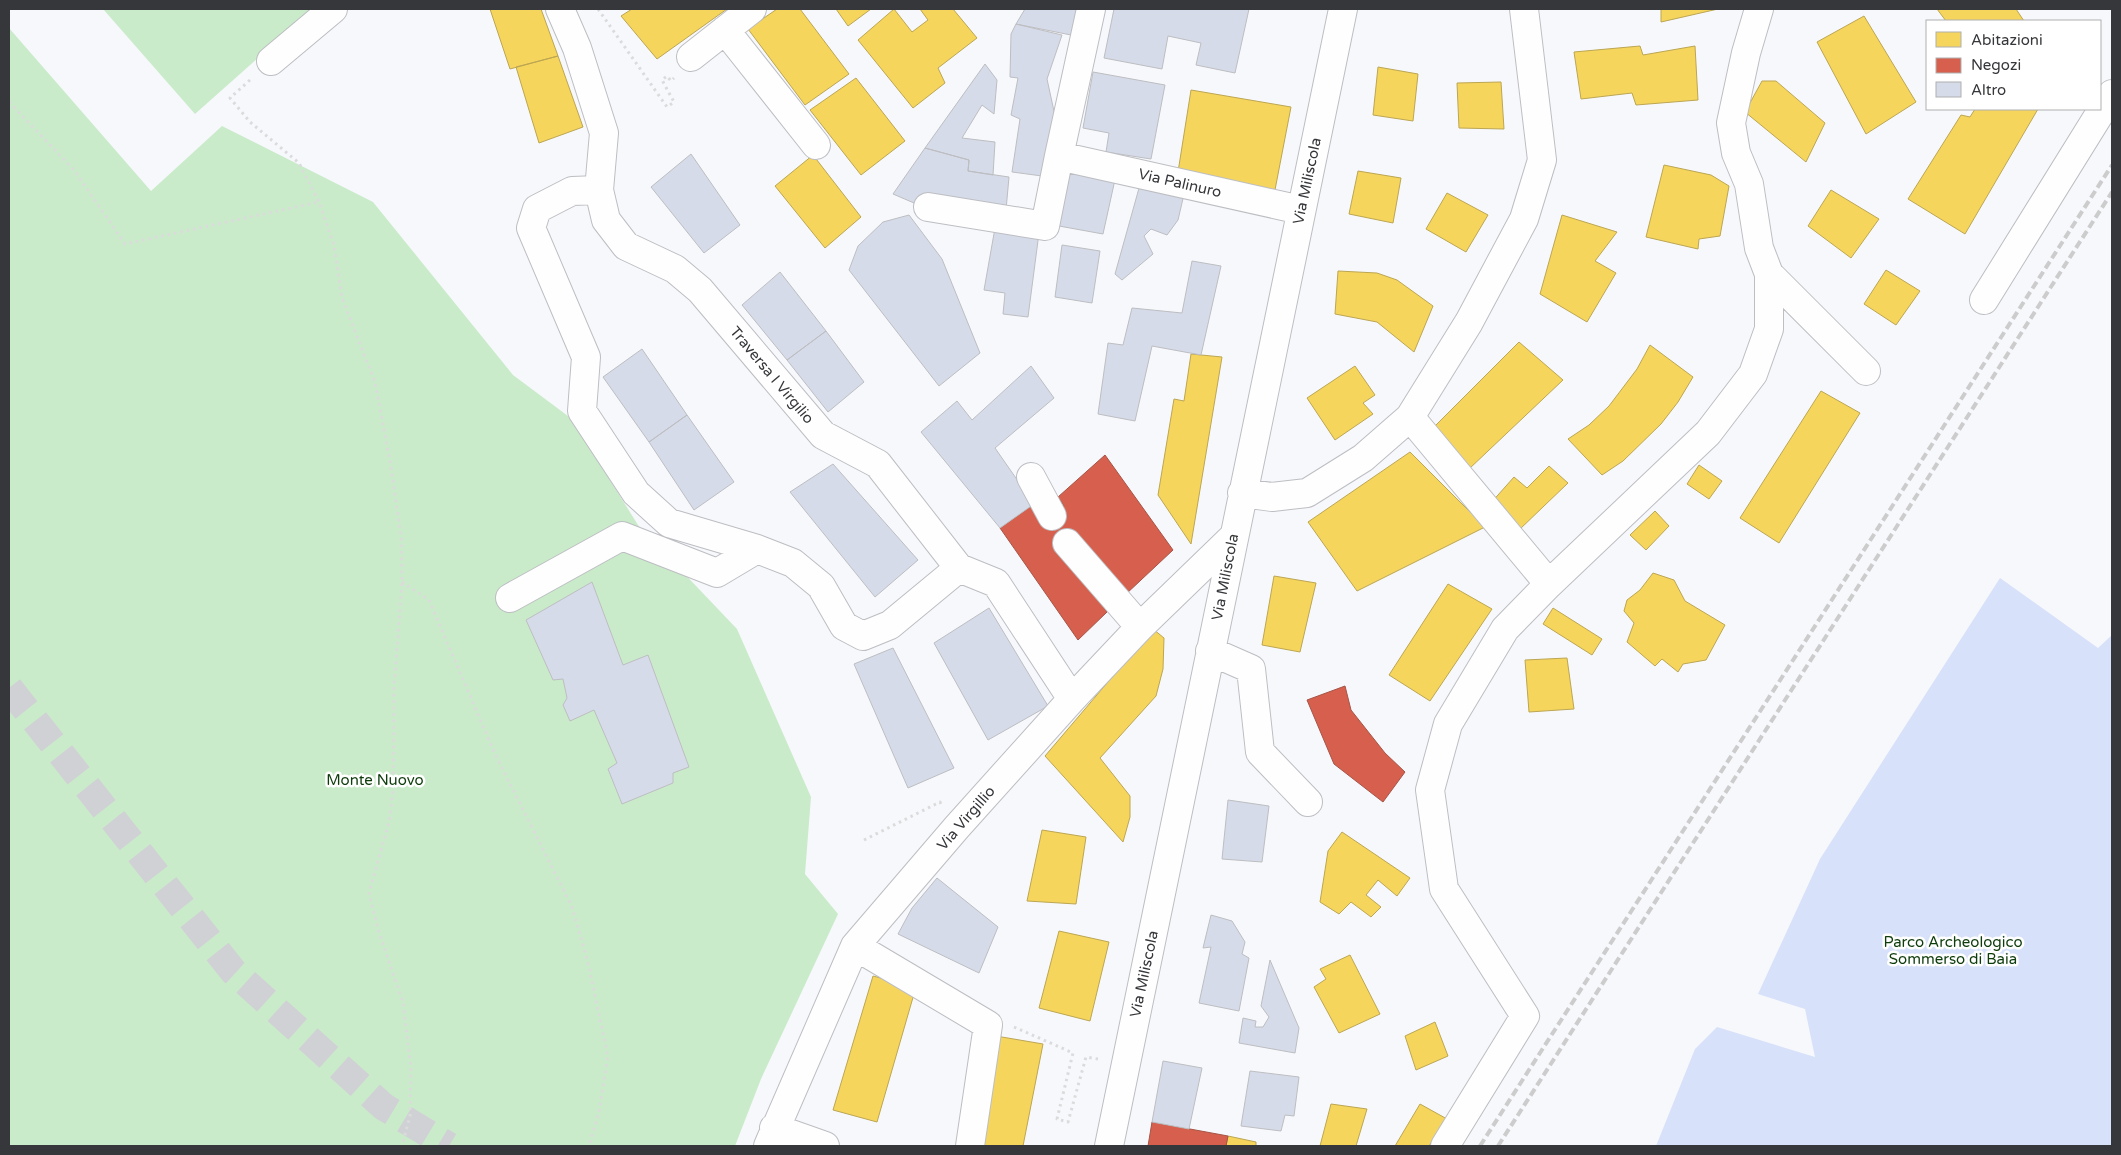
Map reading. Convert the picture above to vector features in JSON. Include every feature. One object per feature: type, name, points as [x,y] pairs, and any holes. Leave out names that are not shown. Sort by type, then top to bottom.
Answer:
[{"type":"street","points":[[272,61],[333,9]]},
{"type":"street","name":"Traversa I Virgilio","points":[[560,9],[577,48],[604,133],[599,190],[606,220],[626,246],[675,269],[700,290],[823,435],[878,464],[959,568]]},
{"type":"street","points":[[691,57],[752,9]]},
{"type":"street","points":[[928,207],[1045,226],[1091,9]]},
{"type":"street","name":"Via Miliscola","points":[[1109,1146],[1343,9]]},
{"type":"street","points":[[1242,493],[1272,496],[1307,493],[1363,458],[1410,417],[1469,322],[1524,219],[1542,160],[1524,9]]},
{"type":"street","points":[[1445,1146],[1525,1016],[1444,889],[1430,790],[1448,724],[1505,629],[1549,584],[1708,433],[1753,374],[1769,329],[1769,274],[1759,248],[1749,184],[1736,153],[1731,124],[1746,53],[1759,9]]},
{"type":"street","points":[[725,30],[816,145]]},
{"type":"street","points":[[1984,300],[2112,94]]},
{"type":"street","name":"Via Palinuro","points":[[1059,156],[1301,210]]},
{"type":"street","points":[[599,190],[572,191],[537,208],[532,228],[586,357],[582,411],[636,493],[669,523],[757,549],[793,564],[821,586],[844,626],[863,636],[890,625],[959,568],[996,583],[1072,699]]},
{"type":"street","points":[[1769,274],[1866,371]]},
{"type":"street","points":[[1410,417],[1549,584]]},
{"type":"street","points":[[1031,477],[1052,516]]},
{"type":"street","points":[[510,598],[622,536],[717,573],[757,549]]},
{"type":"street","name":"Via Virgillio","points":[[771,1137],[856,946],[957,827],[1072,699],[1140,627],[1233,537]]},
{"type":"street","points":[[1067,543],[1140,627]]},
{"type":"street","points":[[1210,651],[1251,669],[1260,752],[1308,802]]},
{"type":"street","points":[[856,946],[988,1025],[970,1146]]},
{"type":"street","points":[[771,1137],[825,1146]]},
{"type":"path","points":[[598,9],[667,107],[674,102]]},
{"type":"path","points":[[272,61],[230,98],[250,122],[299,163],[319,202],[334,246],[342,298],[375,382],[390,461],[401,536],[402,582],[394,689],[390,822],[369,893],[378,929],[403,1003],[411,1068],[410,1116],[402,1146]]},
{"type":"path","points":[[9,102],[74,170],[125,244],[319,202]]},
{"type":"path","points":[[402,582],[429,600],[495,754],[572,907],[588,963],[608,1056],[598,1112],[589,1146]]},
{"type":"path","points":[[864,840],[940,802],[957,827]]},
{"type":"path","points":[[988,1025],[1002,1022],[1073,1053],[1057,1119],[1068,1122],[1086,1057],[1126,1064]]},
{"type":"green space","points":[[103,9],[313,9],[195,114]]},
{"type":"green space","name":"Monte Nuovo","points":[[9,28],[151,191],[222,126],[373,202],[513,375],[572,419],[638,525],[737,629],[811,797],[805,874],[838,914],[761,1079],[735,1146],[9,1146]]},
{"type":"water","name":"Parco Archeologico Sommerso di Baia","points":[[2000,578],[2098,648],[2112,635],[2112,1146],[1656,1146],[1695,1049],[1717,1027],[1815,1057],[1805,1009],[1758,994],[1820,859]]},
{"type":"building: Abitazioni","points":[[490,9],[541,9],[558,56],[510,69]]},
{"type":"building: Abitazioni","points":[[632,9],[727,9],[657,59],[621,16]]},
{"type":"building: Abitazioni","points":[[777,9],[800,9],[849,74],[805,105],[748,29]]},
{"type":"building: Abitazioni","points":[[836,9],[871,9],[848,26]]},
{"type":"building: Abitazioni","points":[[894,9],[912,32],[928,20],[920,9],[953,9],[977,38],[938,68],[945,83],[913,108],[858,40]]},
{"type":"building: Abitazioni","points":[[1661,9],[1718,9],[1661,22]]},
{"type":"building: Abitazioni","points":[[1937,9],[2016,9],[2023,20],[1945,20]]},
{"type":"building: Abitazioni","points":[[1864,16],[1916,102],[1866,134],[1817,42]]},
{"type":"building: Abitazioni","points":[[1640,46],[1643,55],[1695,46],[1698,100],[1636,105],[1632,93],[1581,99],[1574,52]]},
{"type":"building: Abitazioni","points":[[558,56],[583,127],[539,143],[516,67]]},
{"type":"building: Abitazioni","points":[[1378,67],[1418,74],[1413,121],[1373,115]]},
{"type":"building: Abitazioni","points":[[856,78],[905,141],[861,175],[810,110]]},
{"type":"building: Abitazioni","points":[[1762,81],[1776,81],[1825,123],[1806,162],[1745,112]]},
{"type":"building: Abitazioni","points":[[1501,82],[1504,129],[1459,128],[1457,83]]},
{"type":"building: Abitazioni","points":[[1191,90],[1291,107],[1274,195],[1178,172]]},
{"type":"building: Abitazioni","points":[[1974,110],[2037,110],[1965,234],[1908,199],[1961,115],[1970,117]]},
{"type":"building: Abitazioni","points":[[813,155],[861,217],[825,248],[775,186]]},
{"type":"building: Abitazioni","points":[[1664,165],[1711,175],[1729,186],[1720,236],[1699,239],[1698,249],[1646,237]]},
{"type":"building: Abitazioni","points":[[1358,171],[1401,178],[1393,223],[1349,214]]},
{"type":"building: Abitazioni","points":[[1831,190],[1879,219],[1851,258],[1808,226]]},
{"type":"building: Abitazioni","points":[[1447,193],[1488,215],[1466,252],[1426,229]]},
{"type":"building: Abitazioni","points":[[1562,215],[1617,232],[1595,261],[1616,273],[1587,322],[1540,294]]},
{"type":"building: Abitazioni","points":[[1886,270],[1920,291],[1896,325],[1864,304]]},
{"type":"building: Abitazioni","points":[[1338,271],[1377,273],[1397,280],[1433,306],[1414,352],[1377,322],[1335,314]]},
{"type":"building: Abitazioni","points":[[1519,342],[1563,380],[1469,469],[1433,428]]},
{"type":"building: Abitazioni","points":[[1650,345],[1693,377],[1678,402],[1661,424],[1623,461],[1602,475],[1568,439],[1589,425],[1609,406],[1637,369]]},
{"type":"building: Abitazioni","points":[[1191,354],[1222,357],[1191,544],[1158,495],[1174,399],[1184,401]]},
{"type":"building: Abitazioni","points":[[1355,366],[1375,395],[1363,403],[1373,414],[1335,440],[1307,398]]},
{"type":"building: Abitazioni","points":[[1821,391],[1860,413],[1779,543],[1740,518]]},
{"type":"building: Abitazioni","points":[[1410,452],[1485,527],[1357,591],[1308,522]]},
{"type":"building: Abitazioni","points":[[1699,465],[1722,481],[1709,499],[1687,484]]},
{"type":"building: Abitazioni","points":[[1549,466],[1568,483],[1519,530],[1490,504],[1514,477],[1527,488]]},
{"type":"building: Abitazioni","points":[[1655,511],[1669,526],[1646,550],[1630,535]]},
{"type":"building: Abitazioni","points":[[1653,573],[1674,580],[1685,601],[1725,625],[1706,660],[1683,664],[1678,672],[1662,659],[1655,666],[1627,642],[1634,623],[1624,611],[1627,600],[1640,590]]},
{"type":"building: Abitazioni","points":[[1274,576],[1316,583],[1300,652],[1262,645]]},
{"type":"building: Abitazioni","points":[[1448,584],[1492,609],[1430,701],[1389,675]]},
{"type":"building: Abitazioni","points":[[1553,608],[1602,639],[1592,655],[1543,624]]},
{"type":"building: Abitazioni","points":[[1153,629],[1164,638],[1163,669],[1156,696],[1100,758],[1130,796],[1130,817],[1123,842],[1045,756]]},
{"type":"building: Abitazioni","points":[[1567,658],[1574,709],[1529,712],[1525,660]]},
{"type":"building: Abitazioni","points":[[1042,830],[1086,837],[1076,904],[1027,901]]},
{"type":"building: Abitazioni","points":[[1342,832],[1410,878],[1397,896],[1378,880],[1366,895],[1381,907],[1371,917],[1351,902],[1339,914],[1320,902],[1328,851]]},
{"type":"building: Abitazioni","points":[[1059,931],[1109,942],[1090,1021],[1039,1008]]},
{"type":"building: Abitazioni","points":[[1350,955],[1380,1014],[1339,1033],[1314,987],[1326,979],[1320,969]]},
{"type":"building: Abitazioni","points":[[873,976],[916,987],[877,1122],[833,1110]]},
{"type":"building: Abitazioni","points":[[1435,1022],[1448,1056],[1416,1070],[1405,1036]]},
{"type":"building: Abitazioni","points":[[996,1036],[1043,1044],[1023,1146],[974,1146]]},
{"type":"building: Abitazioni","points":[[1331,1104],[1367,1109],[1356,1146],[1320,1146]]},
{"type":"building: Abitazioni","points":[[1420,1104],[1447,1119],[1429,1146],[1395,1146]]},
{"type":"building: Abitazioni","points":[[1228,1136],[1256,1142],[1256,1146],[1226,1146]]},
{"type":"building: Negozi","points":[[1105,455],[1173,550],[1125,595],[1079,536],[1059,547],[1107,612],[1078,640],[1000,528],[1034,504],[1045,520],[1064,506],[1058,497]]},
{"type":"building: Negozi","points":[[1345,686],[1351,710],[1385,753],[1405,772],[1383,802],[1334,764],[1307,700]]},
{"type":"building: Negozi","points":[[1152,1122],[1228,1136],[1226,1146],[1148,1146]]},
{"type":"building: Altro","points":[[1025,9],[1085,9],[1081,37],[1016,24]]},
{"type":"building: Altro","points":[[1114,9],[1249,9],[1235,73],[1196,65],[1201,43],[1168,36],[1162,69],[1104,58]]},
{"type":"building: Altro","points":[[1016,24],[1062,35],[1047,79],[1057,125],[1042,176],[1012,172],[1020,119],[1011,115],[1018,78],[1010,77],[1011,34]]},
{"type":"building: Altro","points":[[985,64],[997,80],[994,114],[982,105],[962,138],[995,142],[993,175],[968,171],[969,160],[925,148]]},
{"type":"building: Altro","points":[[1093,72],[1165,85],[1151,159],[1106,152],[1109,133],[1083,128]]},
{"type":"building: Altro","points":[[925,148],[969,160],[968,171],[1009,177],[1006,210],[921,206],[893,194]]},
{"type":"building: Altro","points":[[691,154],[740,225],[704,253],[651,187]]},
{"type":"building: Altro","points":[[1070,168],[1116,175],[1103,234],[1059,226]]},
{"type":"building: Altro","points":[[1141,181],[1185,190],[1178,220],[1167,235],[1151,229],[1144,236],[1153,254],[1122,280],[1115,274]]},
{"type":"building: Altro","points":[[909,215],[942,259],[980,353],[939,386],[849,270],[858,246],[883,222]]},
{"type":"building: Altro","points":[[995,228],[1039,233],[1028,317],[1003,314],[1005,293],[984,290]]},
{"type":"building: Altro","points":[[1062,245],[1100,251],[1092,303],[1055,297]]},
{"type":"building: Altro","points":[[1192,261],[1221,266],[1201,355],[1152,346],[1135,421],[1098,414],[1108,343],[1123,345],[1132,308],[1182,313]]},
{"type":"building: Altro","points":[[780,272],[826,331],[787,360],[742,305]]},
{"type":"building: Altro","points":[[826,331],[864,382],[828,412],[787,360]]},
{"type":"building: Altro","points":[[642,349],[687,415],[649,442],[603,377]]},
{"type":"building: Altro","points":[[1031,366],[1054,398],[995,448],[1034,504],[1000,528],[921,432],[957,401],[972,420]]},
{"type":"building: Altro","points":[[687,415],[734,482],[694,510],[649,442]]},
{"type":"building: Altro","points":[[833,464],[918,560],[875,597],[790,492]]},
{"type":"building: Altro","points":[[592,582],[623,665],[648,655],[689,767],[673,773],[673,783],[622,804],[608,769],[617,763],[594,710],[570,721],[563,705],[567,698],[563,679],[553,680],[526,620]]},
{"type":"building: Altro","points":[[989,608],[1048,706],[988,740],[934,643]]},
{"type":"building: Altro","points":[[893,648],[954,768],[908,788],[854,664]]},
{"type":"building: Altro","points":[[1228,800],[1269,806],[1262,862],[1222,859]]},
{"type":"building: Altro","points":[[937,878],[998,927],[979,973],[898,934],[912,908]]},
{"type":"building: Altro","points":[[1211,915],[1232,921],[1245,942],[1242,954],[1249,958],[1239,1011],[1199,1003],[1211,947],[1203,948]]},
{"type":"building: Altro","points":[[1270,960],[1299,1028],[1295,1053],[1239,1043],[1243,1018],[1256,1021],[1255,1027],[1263,1027],[1269,1017],[1261,1006]]},
{"type":"building: Altro","points":[[1163,1061],[1202,1068],[1189,1129],[1152,1122]]},
{"type":"building: Altro","points":[[1250,1071],[1299,1077],[1294,1116],[1285,1115],[1281,1131],[1241,1126]]},
{"type":"tunnel","points":[[9,688],[233,971],[384,1107],[449,1146]]},
{"type":"railway","points":[[1480,1146],[2112,165]]},
{"type":"railway","points":[[1498,1146],[2112,192]]}]
